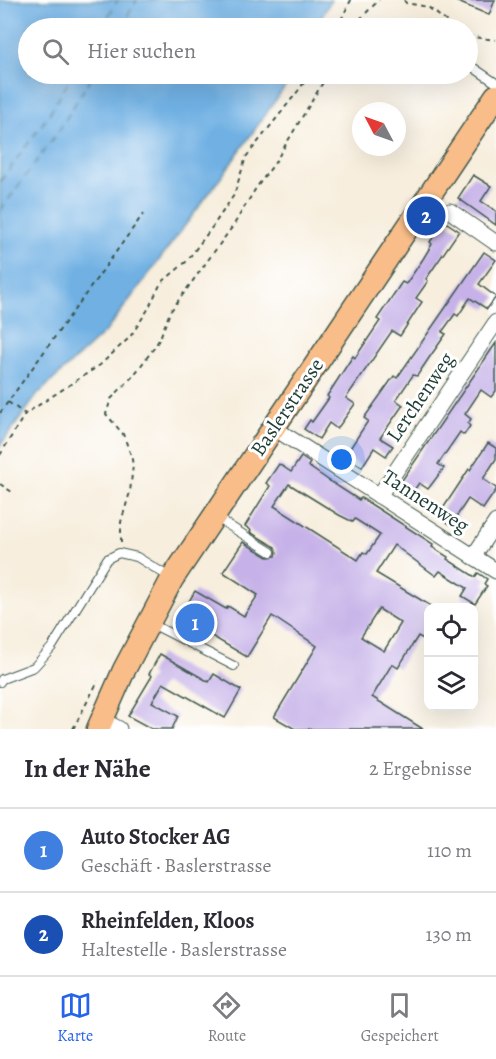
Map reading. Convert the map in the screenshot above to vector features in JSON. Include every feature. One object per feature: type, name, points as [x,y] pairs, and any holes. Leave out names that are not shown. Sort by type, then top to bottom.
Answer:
[{"type":"main road","name":"Baslerstrasse","points":[[106,726],[148,622],[172,579],[496,96]]},
{"type":"street","points":[[450,210],[496,243]]},
{"type":"street","name":"Lerchenweg","points":[[379,496],[496,322]]},
{"type":"street","name":"Tannenweg","points":[[274,428],[496,571]]},
{"type":"street","points":[[473,556],[496,522]]},
{"type":"lane","points":[[478,70],[496,83]]},
{"type":"lane","points":[[214,515],[271,552]]},
{"type":"lane","points":[[0,682],[2,679],[34,667],[52,647],[107,559],[119,554],[137,557],[172,579]]},
{"type":"lane","points":[[148,622],[234,666]]},
{"type":"path","points":[[342,18],[351,0]]},
{"type":"path","points":[[361,18],[379,0]]},
{"type":"path","points":[[404,0],[406,3],[428,8],[442,18]]},
{"type":"path","points":[[478,38],[496,40]]},
{"type":"path","points":[[0,454],[25,414],[100,365],[130,337],[161,283],[186,262],[213,226],[234,195],[246,157],[303,84]]},
{"type":"path","points":[[119,554],[122,522],[130,492],[133,465],[123,434],[111,423],[106,414],[107,408],[111,399],[134,375],[154,348],[170,312],[233,226],[274,164],[322,84]]},
{"type":"path","points":[[0,413],[144,213]]},
{"type":"path","points":[[8,402],[25,414]]},
{"type":"path","points":[[0,484],[12,492]]},
{"type":"water","points":[[0,0],[331,0],[321,18],[18,18],[18,84],[287,84],[222,176],[107,330],[38,394],[0,446]]},
{"type":"building","points":[[453,0],[495,0],[489,15]]},
{"type":"building","points":[[473,175],[491,186],[481,201],[496,211],[496,225],[458,198]]},
{"type":"building","points":[[444,221],[459,231],[426,279],[428,281],[416,298],[422,302],[400,336],[392,331],[346,398],[355,404],[337,429],[329,423],[319,439],[304,429],[310,420],[312,422],[329,398],[327,396],[353,356],[355,358],[380,321],[377,319],[402,282],[406,284],[423,259],[432,244],[430,242]]},
{"type":"building","points":[[484,252],[496,260],[479,284],[496,297],[487,309],[470,298],[458,316],[455,314],[442,332],[446,334],[417,376],[413,375],[396,400],[403,405],[380,438],[393,446],[386,456],[374,448],[362,467],[345,456],[368,421],[364,418],[394,376],[397,378]]},
{"type":"building","points":[[496,343],[496,391],[491,397],[481,390],[465,414],[471,419],[468,424],[470,426],[464,435],[460,432],[438,464],[444,468],[428,489],[419,483],[412,493],[409,491],[406,496],[396,489]]},
{"type":"building","points":[[488,443],[496,448],[496,459],[483,479],[496,490],[483,509],[468,499],[451,525],[438,516]]},
{"type":"building","points":[[301,457],[310,463],[308,466],[331,482],[359,500],[361,498],[433,544],[432,547],[448,557],[447,559],[475,577],[478,573],[487,579],[484,584],[487,586],[473,603],[462,596],[467,588],[440,571],[436,576],[394,545],[376,573],[426,603],[424,603],[424,639],[418,636],[398,668],[392,664],[372,697],[423,729],[295,729],[274,717],[317,646],[272,616],[247,657],[210,635],[208,638],[178,620],[195,591],[226,609],[228,606],[244,616],[258,595],[223,572],[243,542],[268,557],[276,556],[275,547],[250,532],[251,530],[245,526],[270,486],[266,483],[279,464],[291,472]],"holes":[[[289,484],[353,522],[355,519],[380,535],[367,554],[363,552],[358,560],[274,506]],[[379,609],[401,623],[384,651],[361,637]]]},
{"type":"building","points":[[160,654],[209,682],[214,674],[241,690],[225,718],[163,683],[152,702],[178,716],[172,729],[152,729],[128,716],[152,676],[149,674]]},
{"type":"ferry route","points":[[107,18],[118,0]]},
{"type":"ferry route","points":[[126,18],[137,0]]},
{"type":"ferry route","points":[[0,182],[46,119],[67,84]]},
{"type":"ferry route","points":[[0,211],[60,129],[87,84]]},
{"type":"place","name":"Rheinfelden, Kloos","points":[[426,216]]},
{"type":"place","name":"Auto Stocker AG","points":[[195,623]]}]
